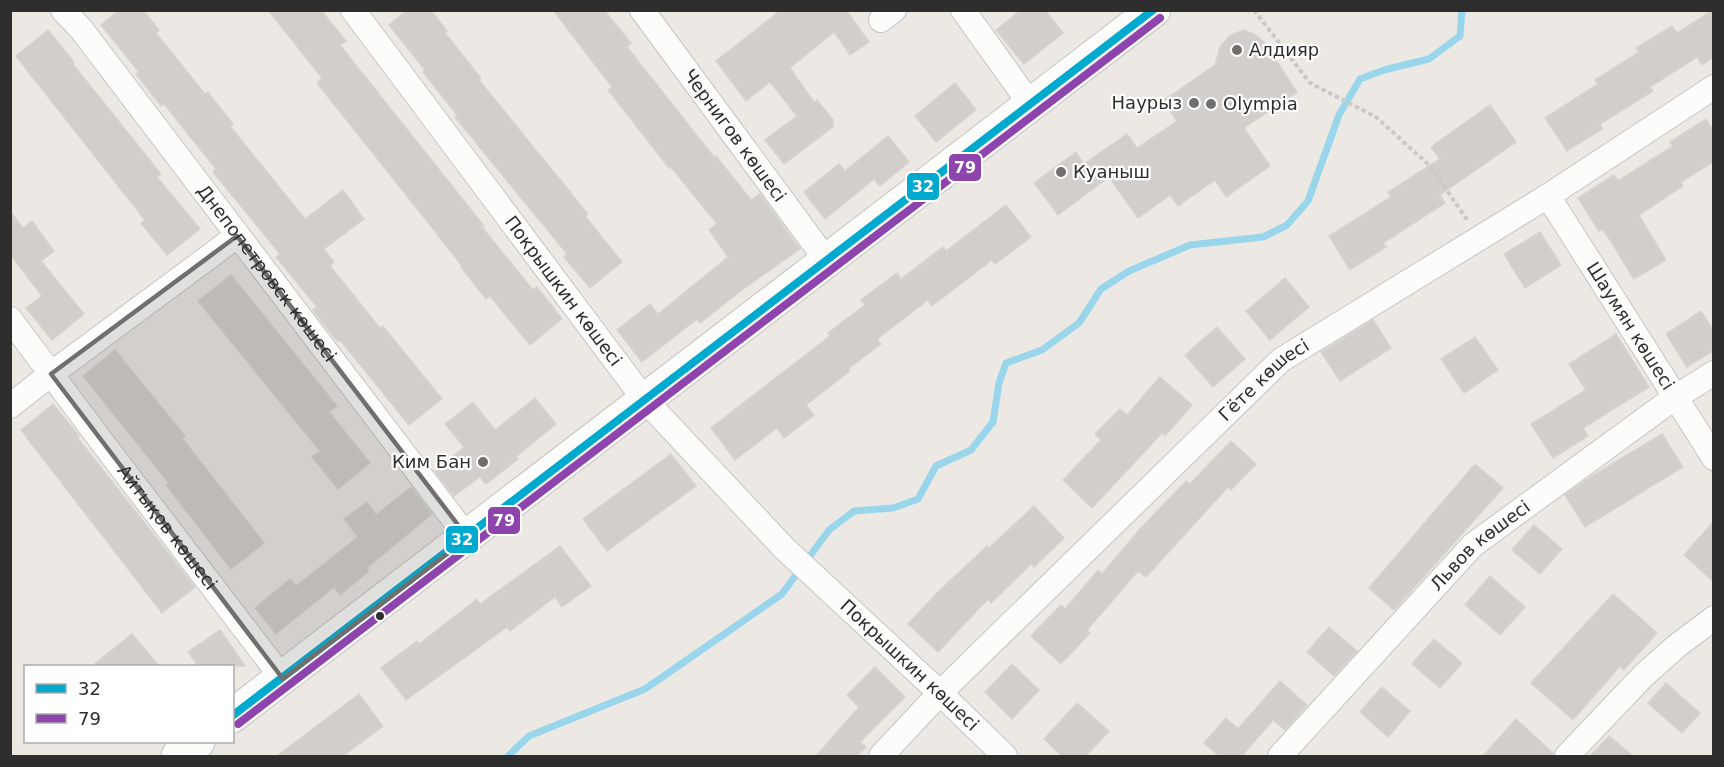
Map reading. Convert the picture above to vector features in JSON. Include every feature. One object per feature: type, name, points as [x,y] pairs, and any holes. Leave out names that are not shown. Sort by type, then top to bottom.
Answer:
[{"type":"main road","points":[[234,715],[284,679],[644,399],[1154,10]]},
{"type":"main road","points":[[178,756],[195,743]]},
{"type":"street","name":"Днепопетровск көшесі","points":[[63,10],[81,29],[468,538]]},
{"type":"street","name":"Покрышкин көшесі","points":[[353,10],[644,399],[793,555],[1005,756]]},
{"type":"street","name":"Чернигов көшесі","points":[[642,10],[827,261]]},
{"type":"street","points":[[963,10],[1031,105]]},
{"type":"street","name":"Гёте көшесі","points":[[881,756],[940,693],[1281,360],[1548,196],[1713,87]]},
{"type":"street","name":"Шаумян көшесі","points":[[1548,196],[1713,458]]},
{"type":"street","points":[[10,406],[237,236]]},
{"type":"street","name":"Айтықов көшесі","points":[[10,319],[284,679]]},
{"type":"street","name":"Львов көшесі","points":[[1280,756],[1473,545],[1674,398],[1713,374]]},
{"type":"street","points":[[1567,756],[1644,675],[1713,618]]},
{"type":"path","points":[[1254,10],[1310,83],[1376,117],[1430,166],[1480,238]]},
{"type":"highlighted area","points":[[237,236],[468,538],[283,679],[51,374]]},
{"type":"building","points":[[119,10],[143,10],[159,30],[156,33],[205,94],[208,92],[233,124],[230,126],[305,219],[343,190],[364,219],[324,249],[334,262],[330,266],[380,328],[383,326],[442,399],[409,425],[340,340],[338,342],[318,317],[313,310],[317,307],[276,257],[280,254],[213,172],[216,169],[164,104],[161,106],[136,74],[139,72],[101,25]]},
{"type":"building","points":[[268,10],[321,10],[346,41],[340,45],[533,290],[537,287],[562,319],[530,345],[490,296],[486,299],[317,83],[322,78]]},
{"type":"building","points":[[407,10],[431,10],[447,31],[445,33],[481,78],[479,80],[588,214],[585,216],[622,262],[590,288],[564,257],[567,254],[455,117],[457,115],[423,72],[425,70],[389,25]]},
{"type":"building","points":[[553,10],[604,10],[631,43],[627,47],[714,157],[716,156],[751,200],[760,194],[800,249],[700,323],[697,319],[642,362],[617,330],[650,304],[658,314],[728,257],[709,230],[717,224],[671,167],[669,168],[608,90],[612,87]]},
{"type":"building","points":[[781,10],[846,10],[869,42],[850,55],[834,32],[790,68],[814,102],[817,100],[833,120],[833,127],[784,164],[765,140],[797,116],[770,82],[746,101],[716,61]]},
{"type":"building","points":[[1021,10],[1045,10],[1063,33],[1024,64],[996,30]]},
{"type":"building","points":[[1713,10],[1713,57],[1702,65],[1697,57],[1650,87],[1653,91],[1600,124],[1602,129],[1567,151],[1545,118],[1598,84],[1595,80],[1639,52],[1636,48],[1672,26],[1677,33]]},
{"type":"building","points":[[48,30],[161,174],[157,177],[200,229],[167,255],[141,223],[145,220],[16,56]]},
{"type":"building","points":[[1243,30],[1254,34],[1264,42],[1297,92],[1244,128],[1270,166],[1226,197],[1215,180],[1178,206],[1170,195],[1138,218],[1109,177],[1058,215],[1034,183],[1076,152],[1084,164],[1127,134],[1137,148],[1177,121],[1163,101],[1215,65],[1220,47],[1229,36]]},
{"type":"building","points":[[955,83],[976,110],[936,142],[915,116]]},
{"type":"building","points":[[1490,105],[1516,142],[1440,195],[1445,203],[1383,243],[1386,247],[1350,270],[1329,236],[1391,197],[1388,192],[1440,159],[1431,147]]},
{"type":"building","points":[[1706,119],[1713,131],[1713,162],[1681,182],[1683,186],[1639,215],[1666,260],[1634,279],[1603,229],[1599,231],[1578,198],[1614,175],[1618,181],[1673,146],[1670,142]]},
{"type":"building","points":[[888,136],[909,162],[880,186],[874,179],[825,219],[804,192],[839,164],[845,171]]},
{"type":"building","points":[[1006,205],[1031,237],[995,264],[992,260],[932,306],[928,300],[877,339],[881,344],[806,405],[814,415],[784,438],[777,428],[735,460],[711,428],[830,336],[828,333],[865,305],[861,300],[897,273],[901,279],[943,247],[946,251]]},
{"type":"building","points":[[10,211],[23,228],[32,221],[54,251],[41,261],[84,314],[52,340],[26,308],[42,296],[10,254]]},
{"type":"building","points":[[1540,232],[1561,265],[1525,288],[1504,254]]},
{"type":"building","points":[[231,275],[337,406],[329,412],[370,463],[338,489],[312,457],[320,451],[198,301]]},
{"type":"building","points":[[1285,278],[1309,307],[1270,340],[1246,311]]},
{"type":"building","points":[[1701,311],[1713,330],[1713,351],[1687,367],[1666,334]]},
{"type":"building","points":[[1373,320],[1391,348],[1340,381],[1321,352]]},
{"type":"building","points":[[1217,327],[1245,359],[1213,387],[1185,355]]},
{"type":"building","points":[[1616,334],[1649,387],[1583,428],[1588,436],[1553,458],[1531,424],[1586,390],[1569,364]]},
{"type":"building","points":[[1475,337],[1498,370],[1464,393],[1441,359]]},
{"type":"building","points":[[115,350],[185,436],[182,438],[264,543],[231,569],[166,485],[169,483],[83,376]]},
{"type":"building","points":[[1160,377],[1192,405],[1165,436],[1162,433],[1092,508],[1063,480],[1101,440],[1095,434],[1120,409],[1127,415]]},
{"type":"building","points":[[535,398],[556,424],[516,457],[518,459],[486,484],[480,477],[454,496],[435,471],[464,447],[445,424],[473,402],[495,430]]},
{"type":"building","points":[[53,404],[195,587],[162,613],[21,430]]},
{"type":"building","points":[[1662,434],[1683,467],[1585,527],[1565,495]]},
{"type":"building","points":[[1231,441],[1256,464],[1231,490],[1228,487],[1146,577],[1138,571],[1087,630],[1090,633],[1061,664],[1031,636],[1061,605],[1065,609],[1098,570],[1102,574],[1140,529],[1186,481],[1190,484]]},
{"type":"building","points":[[671,454],[696,486],[607,551],[583,519]]},
{"type":"building","points":[[1475,464],[1503,488],[1394,610],[1369,588]]},
{"type":"building","points":[[411,487],[432,514],[367,568],[369,571],[340,595],[334,587],[276,634],[255,608],[290,579],[296,586],[358,537],[344,519],[367,502],[376,515]]},
{"type":"building","points":[[1034,506],[1064,538],[1034,567],[1031,564],[991,603],[988,599],[938,652],[908,624],[987,546],[989,548]]},
{"type":"building","points":[[1713,522],[1713,581],[1684,555]]},
{"type":"building","points":[[1534,525],[1562,549],[1540,574],[1512,550]]},
{"type":"building","points":[[560,546],[591,586],[562,607],[555,597],[510,631],[507,627],[406,700],[381,668],[417,641],[419,644],[477,599],[480,604]]},
{"type":"building","points":[[1490,576],[1525,607],[1500,635],[1465,605]]},
{"type":"building","points":[[1613,594],[1657,633],[1624,670],[1620,666],[1573,720],[1531,683]]},
{"type":"building","points":[[1329,627],[1357,651],[1334,676],[1307,652]]},
{"type":"building","points":[[220,630],[245,666],[197,665],[188,652]]},
{"type":"building","points":[[132,634],[158,665],[93,665]]},
{"type":"building","points":[[1434,639],[1462,663],[1440,688],[1412,664]]},
{"type":"building","points":[[1012,664],[1039,690],[1012,719],[985,692]]},
{"type":"building","points":[[875,667],[905,697],[860,742],[866,747],[857,756],[816,756],[859,707],[847,695]]},
{"type":"building","points":[[1280,681],[1307,705],[1285,730],[1273,720],[1242,756],[1219,756],[1204,743],[1226,718],[1238,729]]},
{"type":"building","points":[[1666,683],[1700,713],[1682,733],[1648,703]]},
{"type":"building","points":[[1382,687],[1410,711],[1388,737],[1360,712]]},
{"type":"building","points":[[359,694],[383,726],[343,756],[277,756]]},
{"type":"building","points":[[1077,703],[1109,731],[1086,756],[1062,756],[1044,739]]},
{"type":"building","points":[[1516,719],[1553,753],[1553,756],[1483,756]]},
{"type":"building","points":[[1609,736],[1633,756],[1590,756]]},
{"type":"waterway","points":[[508,756],[529,736],[645,689],[782,594],[829,530],[854,511],[893,508],[918,499],[936,466],[971,450],[993,422],[999,383],[1006,363],[1042,350],[1079,323],[1101,289],[1129,271],[1190,245],[1263,237],[1287,225],[1308,201],[1339,115],[1360,79],[1384,70],[1429,59],[1460,36],[1462,10]]},
{"type":"transit line","name":"32","points":[[234,714],[1153,10]]},
{"type":"transit line","name":"79","points":[[238,724],[1160,18]]},
{"type":"place","name":"Алдияр","points":[[1237,50]]},
{"type":"place","name":"Наурыз","points":[[1194,103]]},
{"type":"place","name":"Olympia","points":[[1211,104]]},
{"type":"place","name":"Куаныш","points":[[1061,172]]},
{"type":"place","name":"Ким Бан","points":[[483,462]]}]
